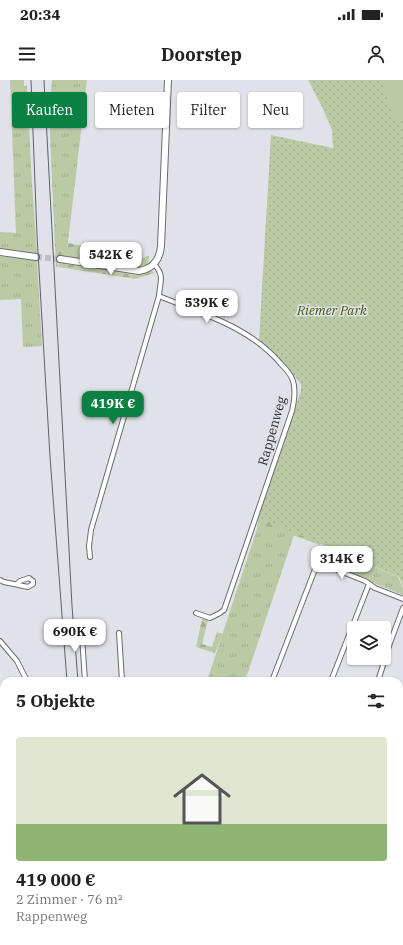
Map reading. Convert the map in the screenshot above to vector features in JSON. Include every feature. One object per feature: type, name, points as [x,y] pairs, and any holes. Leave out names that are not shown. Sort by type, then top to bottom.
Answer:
[{"type":"street","points":[[60,259],[135,271],[148,269],[154,264],[160,252],[168,80]]},
{"type":"street","points":[[0,252],[36,257]]},
{"type":"street","points":[[90,557],[89,546],[91,530],[160,296],[162,275],[154,264]]},
{"type":"street","name":"Rappenweg","points":[[160,296],[238,328],[260,343],[274,355],[290,374],[294,382],[292,411],[224,610],[220,614],[210,618],[196,613]]},
{"type":"street","points":[[274,677],[317,564],[320,563],[365,581],[375,588],[403,599]]},
{"type":"street","points":[[0,580],[17,584]]},
{"type":"street","points":[[333,677],[368,584]]},
{"type":"street","points":[[379,677],[403,608]]},
{"type":"street","points":[[84,628],[82,636],[85,677]]},
{"type":"street","points":[[119,633],[122,677]]},
{"type":"street","points":[[0,641],[17,661],[25,677]]},
{"type":"green space","points":[[10,80],[24,80],[24,86],[27,86],[27,92],[12,92],[12,128],[29,128],[37,253],[0,248],[0,232],[16,233]]},
{"type":"green space","points":[[52,80],[87,80],[86,92],[51,92]]},
{"type":"green space","name":"Riemer Park","points":[[308,80],[403,80],[403,586],[399,577],[258,517],[301,391],[301,384],[275,354],[259,340],[271,135],[333,148],[332,130]]},
{"type":"green space","points":[[381,80],[403,80],[403,117],[397,124]]},
{"type":"green space","points":[[50,128],[81,128],[67,251],[58,249],[58,267],[56,267]]},
{"type":"green space","points":[[68,243],[142,258],[149,256],[148,265],[135,268],[58,256],[57,249],[67,250]]},
{"type":"green space","points":[[0,256],[37,261],[42,346],[23,347],[21,299],[0,300]]},
{"type":"green space","points":[[59,263],[135,275],[146,274],[152,271],[155,273],[135,279],[58,267]]},
{"type":"green space","points":[[301,384],[322,541],[320,545],[262,524],[261,520],[263,517],[258,517],[301,391]]},
{"type":"green space","points":[[258,517],[295,532],[246,677],[208,677],[257,529]]},
{"type":"green space","points":[[323,545],[398,577],[403,588],[403,595],[320,561]]},
{"type":"green space","points":[[202,619],[208,620],[202,644],[212,647],[217,632],[223,634],[215,653],[196,647]]},
{"type":"tunnel","points":[[36,257],[60,259]]},
{"type":"railway","points":[[31,80],[37,235],[50,457],[67,677]]},
{"type":"railway","points":[[44,80],[72,606],[78,677]]}]
